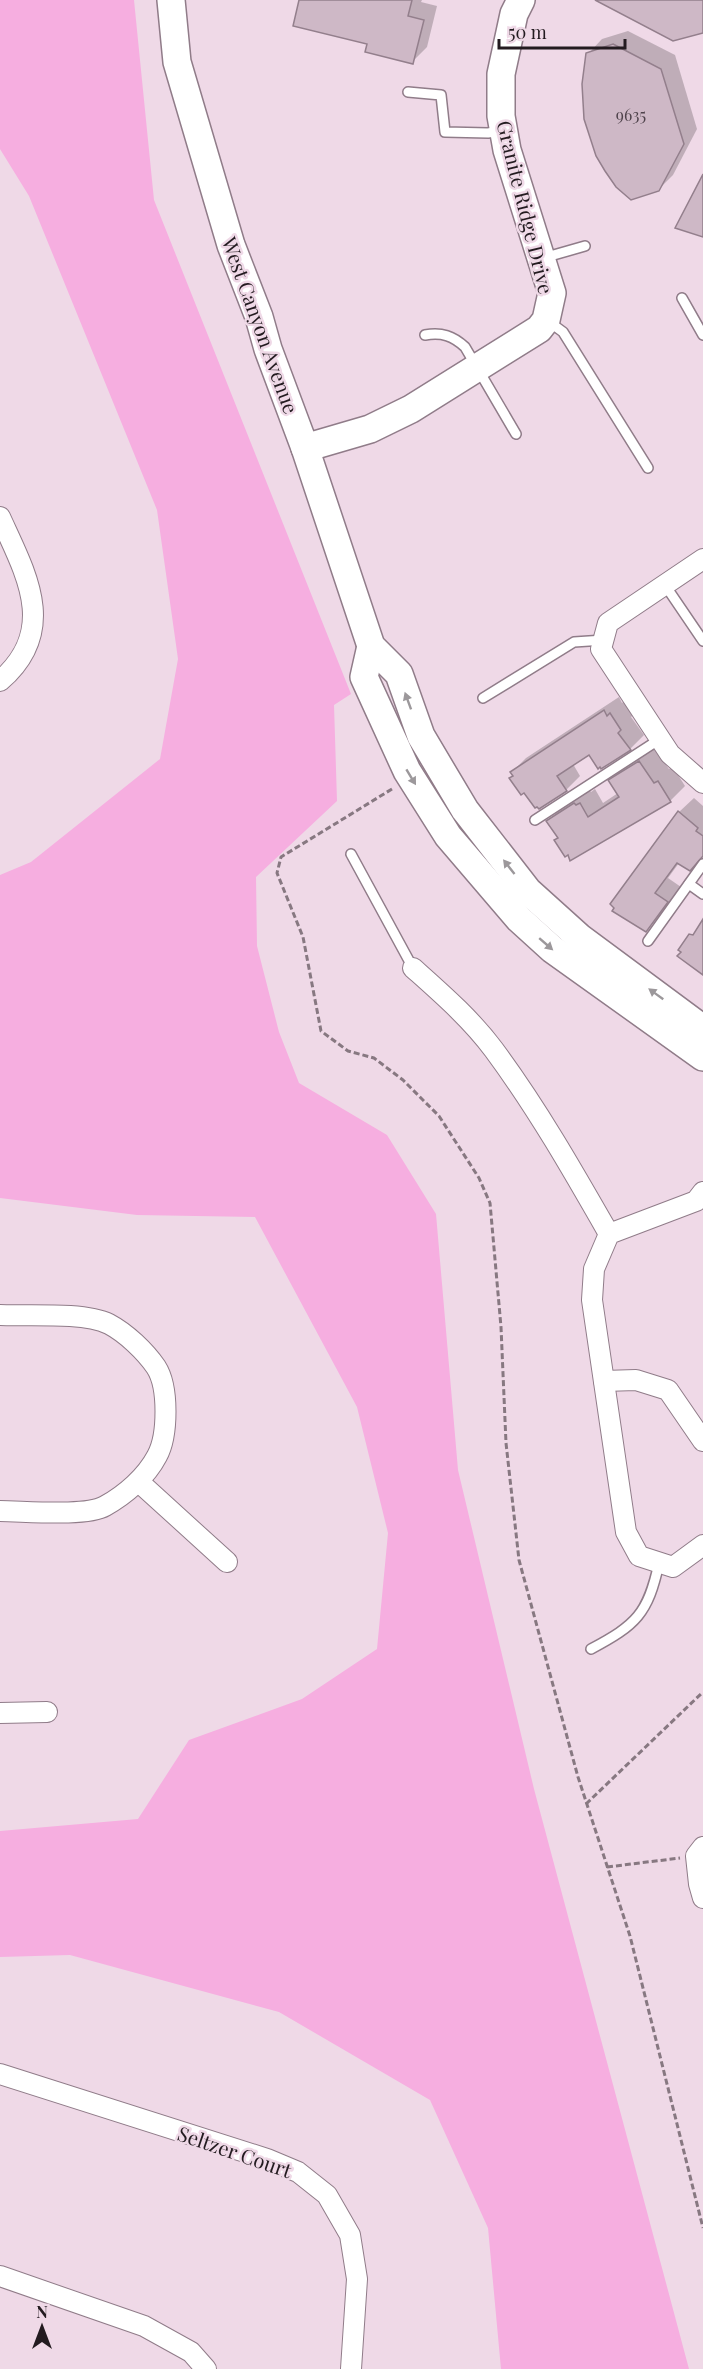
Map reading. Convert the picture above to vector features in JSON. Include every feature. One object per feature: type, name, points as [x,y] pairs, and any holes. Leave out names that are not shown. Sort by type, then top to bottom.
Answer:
[{"type":"street","name":"West Canyon Avenue","points":[[171,0],[177,62],[231,245],[305,448],[371,645],[399,674],[421,736],[465,810],[528,891],[579,937],[703,1029]]},
{"type":"street","name":"Granite Ridge Drive","points":[[305,448],[370,429],[411,409],[539,329],[546,320],[552,293],[507,150],[503,130],[501,74],[514,14],[521,0]]},
{"type":"street","points":[[0,517],[27,576],[33,595],[33,622],[27,647],[9,673],[0,681]]},
{"type":"street","points":[[703,560],[608,623],[602,649],[670,754],[703,783]]},
{"type":"street","points":[[371,645],[364,676],[412,779],[448,836],[519,919],[552,949],[703,1058]]},
{"type":"street","points":[[413,968],[453,1004],[493,1049],[562,1153],[609,1234]]},
{"type":"street","points":[[703,1192],[696,1201],[609,1234],[594,1269],[592,1300],[626,1532],[639,1556],[673,1567],[703,1545]]},
{"type":"street","points":[[0,1315],[89,1317],[109,1324],[130,1339],[157,1369],[166,1405],[164,1439],[157,1457],[139,1482],[103,1507],[85,1512],[0,1511]]},
{"type":"street","points":[[604,1381],[636,1380],[668,1390],[703,1441]]},
{"type":"street","points":[[139,1482],[227,1562]]},
{"type":"street","points":[[0,1713],[47,1712]]},
{"type":"street","points":[[700,1852],[699,1884],[703,1898]]},
{"type":"street","name":"Seltzer Court","points":[[0,2074],[267,2159],[298,2172],[327,2195],[350,2235],[357,2279],[351,2369]]},
{"type":"street","points":[[0,2276],[144,2326],[192,2352],[206,2369]]},
{"type":"lane","points":[[408,92],[441,95],[445,132],[488,134],[503,130]]},
{"type":"lane","points":[[541,258],[585,246]]},
{"type":"lane","points":[[682,298],[703,335]]},
{"type":"lane","points":[[546,320],[563,332],[648,468]]},
{"type":"lane","points":[[425,334],[435,333],[455,337],[465,347],[516,434]]},
{"type":"lane","points":[[665,585],[703,641]]},
{"type":"lane","points":[[483,698],[574,642],[604,640]]},
{"type":"lane","points":[[535,820],[660,739]]},
{"type":"lane","points":[[351,854],[413,968]]},
{"type":"lane","points":[[648,941],[703,864]]},
{"type":"lane","points":[[689,884],[703,894]]},
{"type":"lane","points":[[591,1649],[623,1631],[646,1607],[659,1563]]},
{"type":"path","points":[[412,779],[281,857],[277,873],[303,938],[321,1031],[348,1051],[374,1058],[403,1080],[440,1116],[479,1178],[490,1203],[501,1327],[506,1443],[519,1560],[586,1804],[630,1936],[703,2228]]},
{"type":"path","points":[[586,1804],[703,1692]]},
{"type":"path","points":[[607,1867],[700,1852]]},
{"type":"shaded area","points":[[0,0],[134,0],[154,200],[351,694],[334,705],[337,801],[256,877],[257,946],[279,1032],[299,1083],[387,1135],[436,1214],[458,1470],[534,1789],[689,2369],[501,2369],[488,2228],[430,2100],[279,2012],[70,1955],[0,1957],[0,1831],[138,1819],[189,1740],[302,1699],[377,1649],[388,1533],[357,1407],[255,1217],[137,1215],[0,1198],[0,875],[31,862],[160,759],[178,659],[157,510],[29,196],[0,149]]},
{"type":"building","points":[[299,0],[412,0],[408,16],[424,20],[413,64],[365,52],[367,44],[293,26]]},
{"type":"building","points":[[595,0],[703,0],[703,33],[673,41]]},
{"type":"building","points":[[613,44],[661,69],[684,144],[659,191],[631,200],[616,187],[596,156],[584,119],[582,84],[586,53]]},
{"type":"building","points":[[703,174],[703,237],[675,228]]},
{"type":"building","points":[[604,710],[607,716],[610,713],[621,730],[618,733],[631,750],[601,769],[600,767],[598,769],[589,755],[557,776],[567,791],[539,809],[535,808],[524,793],[521,795],[509,778],[513,776],[510,772]]},
{"type":"building","points":[[639,761],[654,783],[658,781],[671,802],[570,861],[568,855],[565,857],[554,840],[558,838],[546,821],[574,803],[576,805],[580,803],[588,817],[619,797],[608,780]]},
{"type":"building","points":[[678,811],[698,828],[696,831],[703,836],[703,856],[690,871],[677,863],[655,893],[668,902],[646,932],[612,911],[614,908],[610,904]]},
{"type":"building","points":[[703,919],[703,975],[677,956],[681,952],[678,950],[689,934],[693,935]]}]
